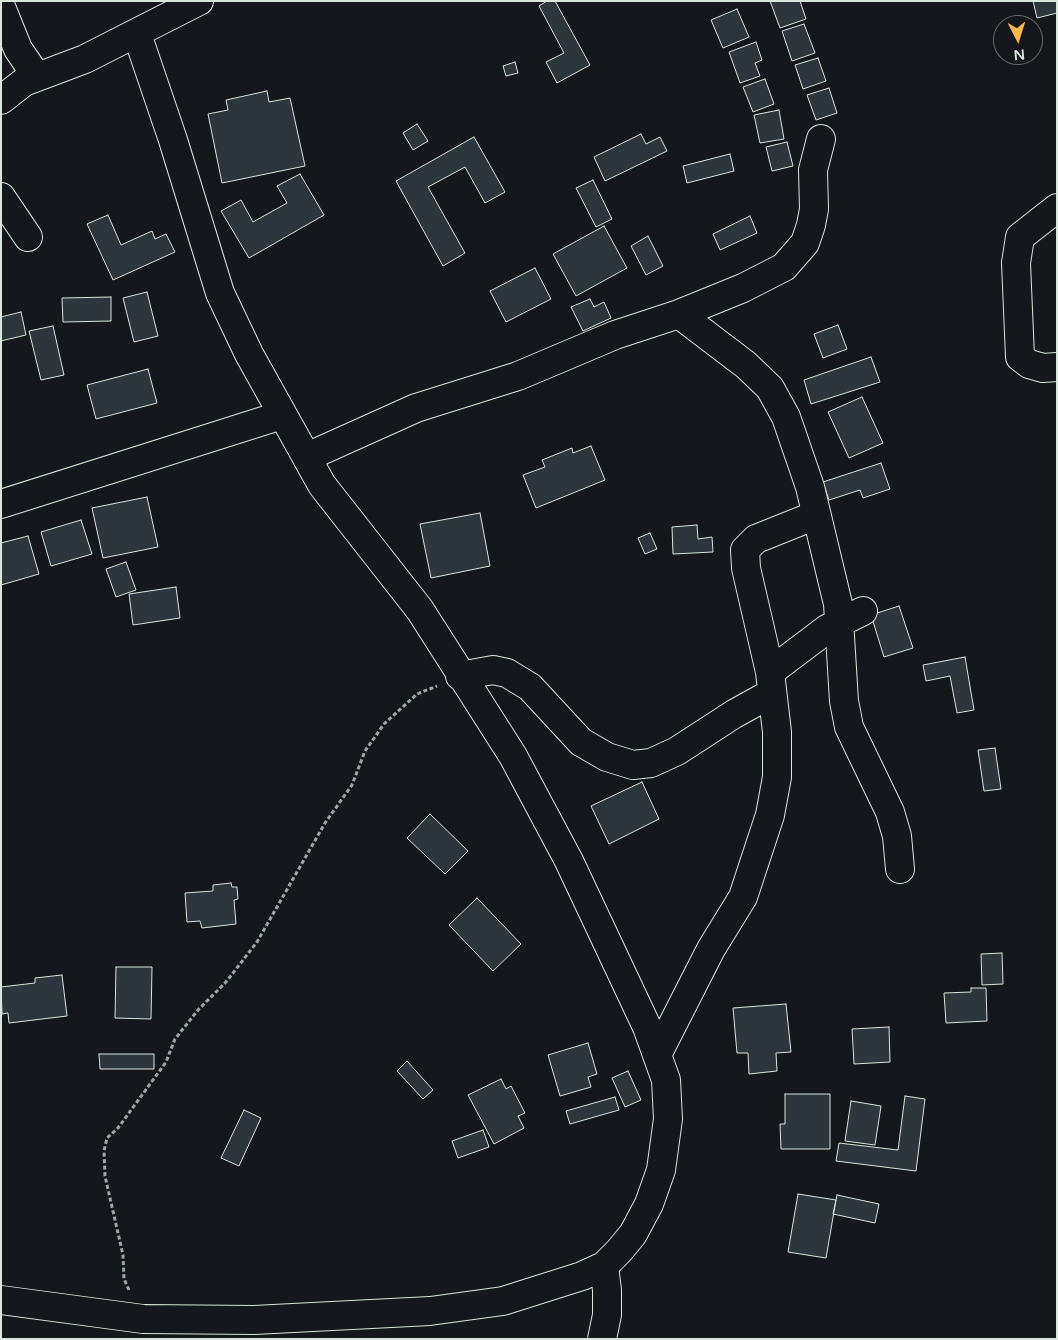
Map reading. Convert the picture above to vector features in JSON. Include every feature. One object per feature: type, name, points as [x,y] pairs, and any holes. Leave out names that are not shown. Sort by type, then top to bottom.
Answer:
[{"type":"street","points":[[1,100],[24,82],[85,59],[199,1]]},
{"type":"street","points":[[1,7],[18,49],[37,77]]},
{"type":"street","points":[[1,1300],[126,1324],[344,1317],[430,1311],[504,1301],[574,1279],[604,1266],[633,1234],[649,1204],[661,1170],[668,1119],[666,1080],[647,1027],[569,862],[513,756],[460,676],[420,610],[322,484],[249,354],[220,293],[173,140],[137,34]]},
{"type":"street","points":[[307,457],[416,408],[510,379],[615,335],[679,314],[773,274],[796,256],[805,243],[812,225],[814,209],[813,170],[821,139]]},
{"type":"street","points":[[1,197],[28,237]]},
{"type":"street","points":[[1057,208],[1020,237],[1016,262],[1020,357],[1029,364],[1043,368],[1057,367]]},
{"type":"street","points":[[679,314],[746,365],[770,388],[786,417],[798,450],[838,604],[852,617]]},
{"type":"street","points":[[1,504],[282,415]]},
{"type":"street","points":[[657,1055],[711,949],[743,897],[770,815],[777,776],[777,732],[771,682],[746,568],[745,550],[756,539],[816,515]]},
{"type":"street","points":[[460,676],[494,670],[507,673],[530,687],[581,742],[607,757],[633,764],[651,763],[677,752],[771,682],[827,629],[852,617]]},
{"type":"street","points":[[852,617],[844,701],[849,727],[890,812],[897,836],[900,869]]},
{"type":"street","points":[[602,1339],[607,1315],[607,1290],[604,1266]]},
{"type":"path","points":[[126,1324],[123,1255],[104,1176],[104,1151],[107,1138],[118,1128],[166,1062],[175,1039],[198,1010],[226,982],[258,942],[325,823],[352,785],[365,752],[384,724],[417,694],[460,676]]},
{"type":"building","points":[[547,1],[555,1],[590,65],[557,83],[546,62],[564,53],[539,6]]},
{"type":"building","points":[[770,1],[800,1],[806,19],[780,28]]},
{"type":"building","points":[[1033,1],[1057,1],[1057,13],[1043,16],[1036,15]]},
{"type":"building","points":[[737,9],[749,37],[723,48],[711,20]]},
{"type":"building","points":[[804,24],[815,53],[792,61],[782,31]]},
{"type":"building","points":[[756,42],[762,60],[755,63],[760,76],[740,83],[729,52]]},
{"type":"building","points":[[818,58],[826,81],[803,89],[795,65]]},
{"type":"building","points":[[515,62],[518,73],[506,76],[503,66]]},
{"type":"building","points":[[765,79],[774,104],[753,112],[743,87]]},
{"type":"building","points":[[829,88],[837,113],[816,120],[807,95]]},
{"type":"building","points":[[267,91],[269,102],[290,98],[305,166],[222,183],[208,114],[228,110],[226,100]]},
{"type":"building","points":[[779,110],[784,139],[760,143],[754,115]]},
{"type":"building","points":[[417,124],[428,141],[413,150],[403,133]]},
{"type":"building","points":[[641,134],[646,144],[660,137],[667,151],[605,181],[594,157]]},
{"type":"building","points":[[474,137],[505,192],[485,203],[465,167],[428,187],[465,253],[443,266],[396,181]]},
{"type":"building","points":[[787,142],[793,166],[772,171],[766,147]]},
{"type":"building","points":[[730,154],[734,171],[687,183],[683,166]]},
{"type":"building","points":[[300,174],[324,215],[249,258],[221,211],[241,200],[253,222],[287,203],[277,186]]},
{"type":"building","points":[[593,180],[612,219],[596,227],[576,188]]},
{"type":"building","points":[[108,215],[121,245],[152,231],[155,239],[166,234],[175,252],[113,280],[87,224]]},
{"type":"building","points":[[750,216],[757,233],[720,250],[713,234]]},
{"type":"building","points":[[604,226],[627,268],[576,296],[553,254]]},
{"type":"building","points":[[648,236],[663,266],[646,275],[631,246]]},
{"type":"building","points":[[535,268],[551,299],[506,322],[490,291]]},
{"type":"building","points":[[147,292],[158,336],[134,342],[123,298]]},
{"type":"building","points":[[111,297],[111,321],[63,322],[62,298]]},
{"type":"building","points":[[590,299],[594,307],[604,302],[611,318],[583,331],[571,307]]},
{"type":"building","points":[[21,312],[26,335],[1,341],[1,317]]},
{"type":"building","points":[[838,325],[847,349],[823,358],[814,334]]},
{"type":"building","points":[[53,326],[64,375],[41,380],[29,331]]},
{"type":"building","points":[[871,357],[880,382],[811,404],[804,380]]},
{"type":"building","points":[[148,369],[157,403],[96,419],[87,385]]},
{"type":"building","points":[[862,397],[883,443],[849,458],[828,412]]},
{"type":"building","points":[[591,446],[605,480],[536,508],[523,475],[545,467],[542,460],[572,448],[573,453]]},
{"type":"building","points":[[881,463],[890,489],[863,498],[860,490],[829,500],[823,482]]},
{"type":"building","points":[[147,497],[158,547],[103,558],[92,508]]},
{"type":"building","points":[[480,513],[490,566],[431,578],[420,524]]},
{"type":"building","points":[[81,520],[92,554],[51,566],[41,532]]},
{"type":"building","points":[[697,525],[698,539],[712,537],[713,552],[673,554],[672,527]]},
{"type":"building","points":[[650,533],[657,549],[645,554],[638,538]]},
{"type":"building","points":[[28,536],[39,574],[1,585],[1,543]]},
{"type":"building","points":[[126,562],[136,590],[116,597],[106,569]]},
{"type":"building","points":[[176,587],[180,618],[133,625],[129,594]]},
{"type":"building","points":[[899,606],[913,648],[884,657],[871,615]]},
{"type":"building","points":[[965,657],[974,710],[957,713],[950,676],[926,681],[923,665]]},
{"type":"building","points":[[995,748],[1001,789],[984,791],[978,750]]},
{"type":"building","points":[[642,782],[659,819],[609,844],[591,806]]},
{"type":"building","points":[[430,814],[468,851],[445,874],[407,838]]},
{"type":"building","points":[[231,883],[232,887],[237,887],[238,899],[234,900],[236,924],[202,928],[200,921],[187,922],[185,893],[213,891],[213,885]]},
{"type":"building","points":[[477,898],[521,944],[493,971],[449,925]]},
{"type":"building","points":[[1002,953],[1003,984],[982,985],[981,954]]},
{"type":"building","points":[[116,967],[152,967],[151,1019],[115,1018]]},
{"type":"building","points":[[62,975],[67,1016],[9,1023],[8,1013],[2,1014],[1,987],[35,983],[35,978]]},
{"type":"building","points":[[971,988],[986,988],[987,1021],[946,1023],[944,993],[971,992]]},
{"type":"building","points":[[786,1004],[791,1052],[776,1053],[777,1071],[749,1074],[748,1053],[737,1053],[733,1008]]},
{"type":"building","points":[[889,1027],[890,1062],[854,1064],[852,1029]]},
{"type":"building","points":[[588,1043],[597,1074],[588,1077],[591,1087],[560,1096],[548,1055]]},
{"type":"building","points":[[99,1054],[154,1054],[154,1069],[100,1069]]},
{"type":"building","points":[[407,1061],[433,1090],[423,1099],[397,1071]]},
{"type":"building","points":[[628,1071],[641,1100],[625,1107],[612,1078]]},
{"type":"building","points":[[501,1079],[506,1089],[511,1086],[525,1113],[518,1116],[524,1128],[494,1144],[468,1095]]},
{"type":"building","points":[[785,1094],[830,1094],[830,1149],[781,1149],[780,1124],[785,1124]]},
{"type":"building","points":[[905,1096],[925,1099],[916,1171],[836,1161],[839,1143],[898,1150]]},
{"type":"building","points":[[615,1097],[619,1110],[570,1124],[566,1111]]},
{"type":"building","points":[[851,1101],[881,1106],[875,1145],[845,1141]]},
{"type":"building","points":[[244,1110],[261,1118],[239,1166],[221,1158]]},
{"type":"building","points":[[483,1130],[489,1147],[458,1158],[452,1141]]},
{"type":"building","points":[[798,1194],[836,1200],[826,1258],[788,1252]]},
{"type":"building","points":[[837,1195],[879,1204],[875,1223],[833,1214]]}]
